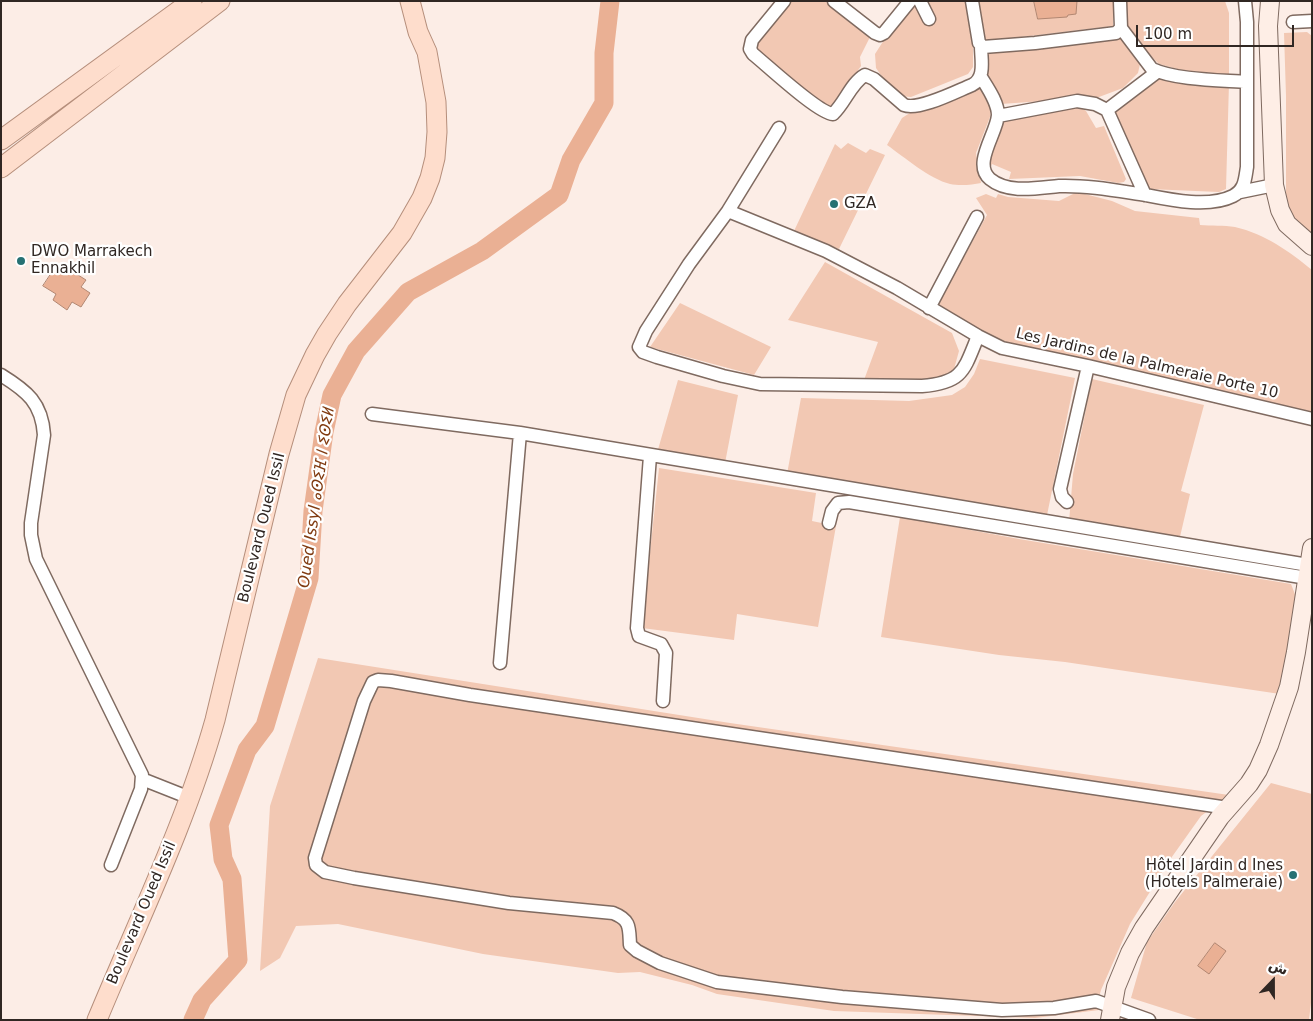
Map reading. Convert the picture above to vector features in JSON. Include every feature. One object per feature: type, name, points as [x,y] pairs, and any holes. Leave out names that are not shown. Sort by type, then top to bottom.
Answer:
[{"type":"main road","points":[[1,140],[192,1]]},
{"type":"main road","points":[[1,168],[220,1]]},
{"type":"main road","name":"Boulevard Oued Issil","points":[[410,1],[418,32],[427,52]]},
{"type":"main road","name":"Boulevard Oued Issil","points":[[97,1020],[190,798],[204,760],[216,720],[279,454],[296,395],[310,364],[327,334],[347,304],[402,233],[422,198],[430,178],[435,158],[437,132],[436,102],[427,52],[428,31],[424,1]]},
{"type":"street","points":[[784,1],[752,40],[750,49],[768,67],[814,105],[828,114],[833,114],[838,110],[857,82],[865,76],[874,79],[904,105],[909,107],[920,106],[972,85],[978,82],[981,77]]},
{"type":"street","points":[[834,1],[880,35],[884,33],[910,1]]},
{"type":"street","points":[[920,1],[929,19]]},
{"type":"street","points":[[972,1],[981,46],[981,77],[993,100],[998,116],[983,159],[984,170],[988,177],[997,184],[1008,189],[1077,187],[1197,202],[1222,200],[1240,192],[1274,185]]},
{"type":"street","points":[[1120,1],[1121,28],[1152,69],[1157,72],[1178,76],[1247,82]]},
{"type":"street","points":[[1240,192],[1244,185],[1247,167],[1245,1]]},
{"type":"street","points":[[1270,1],[1268,26],[1274,185],[1280,210],[1287,224],[1312,246]]},
{"type":"street","points":[[1293,22],[1312,21]]},
{"type":"street","points":[[981,46],[1111,35],[1121,28]]},
{"type":"street","points":[[1106,110],[1157,72]]},
{"type":"street","points":[[998,116],[1078,101],[1095,104],[1106,110],[1145,195]]},
{"type":"street","points":[[779,128],[728,211],[646,331],[639,347],[643,352],[657,358],[722,376],[760,384],[922,386],[953,380],[962,372],[978,336]]},
{"type":"street","name":"Les Jardins de la Palmeraie Porte 10","points":[[728,211],[826,251],[1002,348],[1088,366],[1312,419]]},
{"type":"street","points":[[929,308],[977,217]]},
{"type":"street","points":[[1067,502],[1062,497],[1060,489],[1088,366]]},
{"type":"street","points":[[1,375],[23,389],[32,399],[40,412],[44,428],[31,523],[31,535],[36,558],[142,775],[139,794],[111,864]]},
{"type":"street","points":[[372,414],[520,434],[1307,572]]},
{"type":"street","points":[[500,663],[520,434]]},
{"type":"street","points":[[650,456],[637,628],[639,636],[661,644],[666,653],[663,702]]},
{"type":"street","points":[[829,523],[832,511],[838,502],[849,502],[1307,572]]},
{"type":"street","points":[[1111,1013],[1116,986],[1130,953],[1144,928],[1220,817],[1258,770],[1289,687],[1308,598],[1307,572],[1312,548]]},
{"type":"street","points":[[1148,1020],[1111,1013],[1096,1001],[1054,1008],[1002,1010],[842,997],[717,982],[660,963],[637,951],[630,945],[628,923],[621,916],[613,913],[509,903],[354,878],[325,872],[316,865],[315,858],[364,701],[370,686],[378,680],[1228,808]]},
{"type":"street","points":[[142,779],[190,798]]},
{"type":"shaded area","points":[[788,1],[825,1],[871,35],[860,57],[861,66],[832,108],[793,81],[757,49],[758,39]]},
{"type":"shaded area","points":[[923,1],[928,3],[931,1],[969,1],[973,37],[973,67],[968,74],[911,97],[900,96],[885,81],[876,68],[875,54],[893,26],[910,6]]},
{"type":"shaded area","points":[[975,1],[1113,1],[1113,26],[980,42]]},
{"type":"shaded area","points":[[1034,1],[1077,1],[1076,14],[1068,15],[1067,17],[1038,19]]},
{"type":"shaded area","points":[[1125,1],[1225,1],[1229,13],[1229,76],[1181,70],[1159,64],[1136,42],[1127,26]]},
{"type":"shaded area","points":[[1307,32],[1312,36],[1312,239],[1291,216],[1286,194],[1284,33]]},
{"type":"shaded area","points":[[1121,37],[1140,64],[1138,73],[1123,88],[1099,97],[1001,104],[984,79],[983,51]]},
{"type":"shaded area","points":[[1156,77],[1229,83],[1226,189],[1219,192],[1149,189],[1115,112],[1124,98]]},
{"type":"shaded area","points":[[977,83],[991,109],[990,117],[976,153],[981,183],[957,185],[942,181],[917,167],[887,145],[902,118],[916,109]]},
{"type":"shaded area","points":[[1079,106],[1086,111],[1096,128],[1104,126],[1126,179],[1124,182],[1118,183],[1080,176],[1009,179],[1011,172],[992,164],[989,171],[985,165],[998,116]]},
{"type":"shaded area","points":[[848,143],[866,153],[870,149],[885,155],[839,249],[794,231],[835,144],[841,149]]},
{"type":"shaded area","points":[[1077,192],[1112,201],[1135,211],[1199,218],[1200,225],[1231,226],[1246,230],[1276,244],[1312,270],[1312,414],[1004,343],[937,306],[987,215],[976,198],[986,194],[996,198],[998,194],[1008,197],[1059,201]]},
{"type":"shaded area","points":[[825,262],[952,333],[959,351],[954,369],[947,377],[931,381],[864,380],[878,342],[788,320]]},
{"type":"shaded area","points":[[55,268],[63,274],[67,268],[86,280],[81,287],[90,293],[81,307],[72,302],[67,310],[53,300],[56,294],[43,286]]},
{"type":"shaded area","points":[[680,303],[771,347],[754,375],[650,347]]},
{"type":"shaded area","points":[[980,359],[1075,378],[1046,520],[787,474],[801,398],[909,401],[952,395],[965,387],[974,374]]},
{"type":"shaded area","points":[[1092,379],[1204,405],[1181,491],[1190,494],[1179,541],[1069,522],[1073,474]]},
{"type":"shaded area","points":[[678,380],[738,395],[725,463],[657,453]]},
{"type":"shaded area","points":[[659,468],[816,493],[812,521],[836,526],[818,627],[737,614],[734,640],[642,628]]},
{"type":"shaded area","points":[[900,517],[1019,539],[1291,584],[1296,597],[1290,657],[1280,694],[881,637]]},
{"type":"shaded area","points":[[318,658],[730,723],[1229,795],[1201,816],[1169,861],[1130,924],[1101,990],[1098,1001],[1099,1010],[1035,1018],[834,1011],[717,994],[692,985],[640,972],[618,973],[483,954],[338,924],[296,926],[280,958],[260,971],[270,806]]},
{"type":"shaded area","points":[[1271,783],[1312,794],[1312,994],[1309,1020],[1200,1020],[1131,998],[1147,942],[1175,902]]},
{"type":"shaded area","points":[[1215,943],[1226,951],[1209,974],[1198,966]]},
{"type":"waterway","name":"Oued Issyl ⴰⵙⵉⴼ ⵏ ⵉⵙⵉⵍ","points":[[193,1020],[202,1000],[238,960],[232,879],[223,859],[219,825],[247,750],[265,726],[309,578],[313,511],[324,432],[332,395],[356,351],[408,292],[482,251],[559,195],[571,160],[604,103],[604,53],[610,1]]},
{"type":"place","name":"GZA","points":[[834,204]]},
{"type":"place","name":"DWO Marrakech Ennakhil","points":[[21,261]]},
{"type":"place","name":"Hôtel Jardin d Ines (Hotels Palmeraie)","points":[[1293,875]]}]
